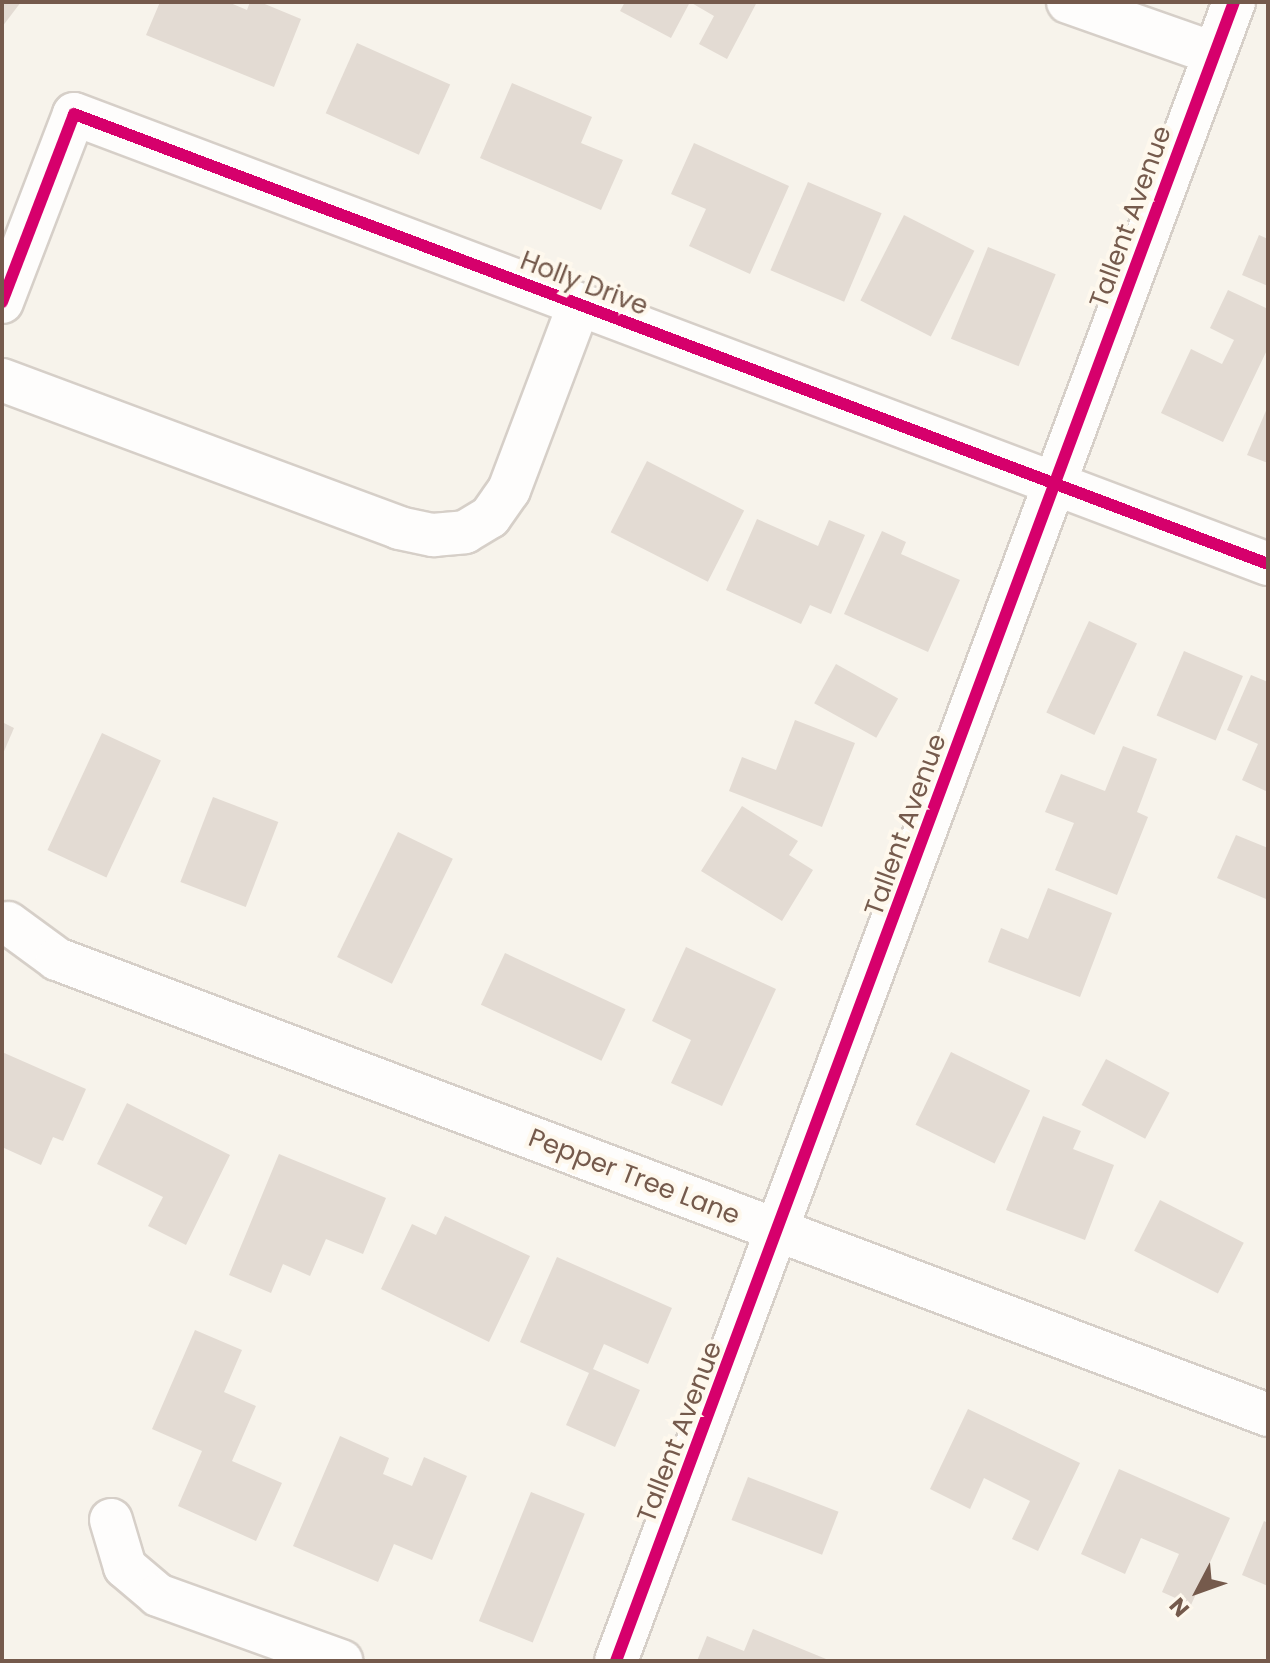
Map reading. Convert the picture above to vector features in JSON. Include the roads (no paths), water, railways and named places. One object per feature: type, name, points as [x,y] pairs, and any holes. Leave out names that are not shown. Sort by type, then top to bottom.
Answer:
[{"type":"street","points":[[1068,2],[1213,53]]},
{"type":"street","name":"Tallent Avenue","points":[[616,1661],[779,1232],[1234,2]]},
{"type":"street","name":"Holly Drive","points":[[2,302],[74,114],[1268,564]]},
{"type":"street","name":"Holly Drive","points":[[2,380],[399,528],[433,535],[465,532],[490,517],[509,490],[579,305]]},
{"type":"street","name":"Pepper Tree Lane","points":[[8,923],[57,959],[1268,1415]]},
{"type":"street","points":[[111,1520],[125,1567],[158,1595],[341,1661]]}]
